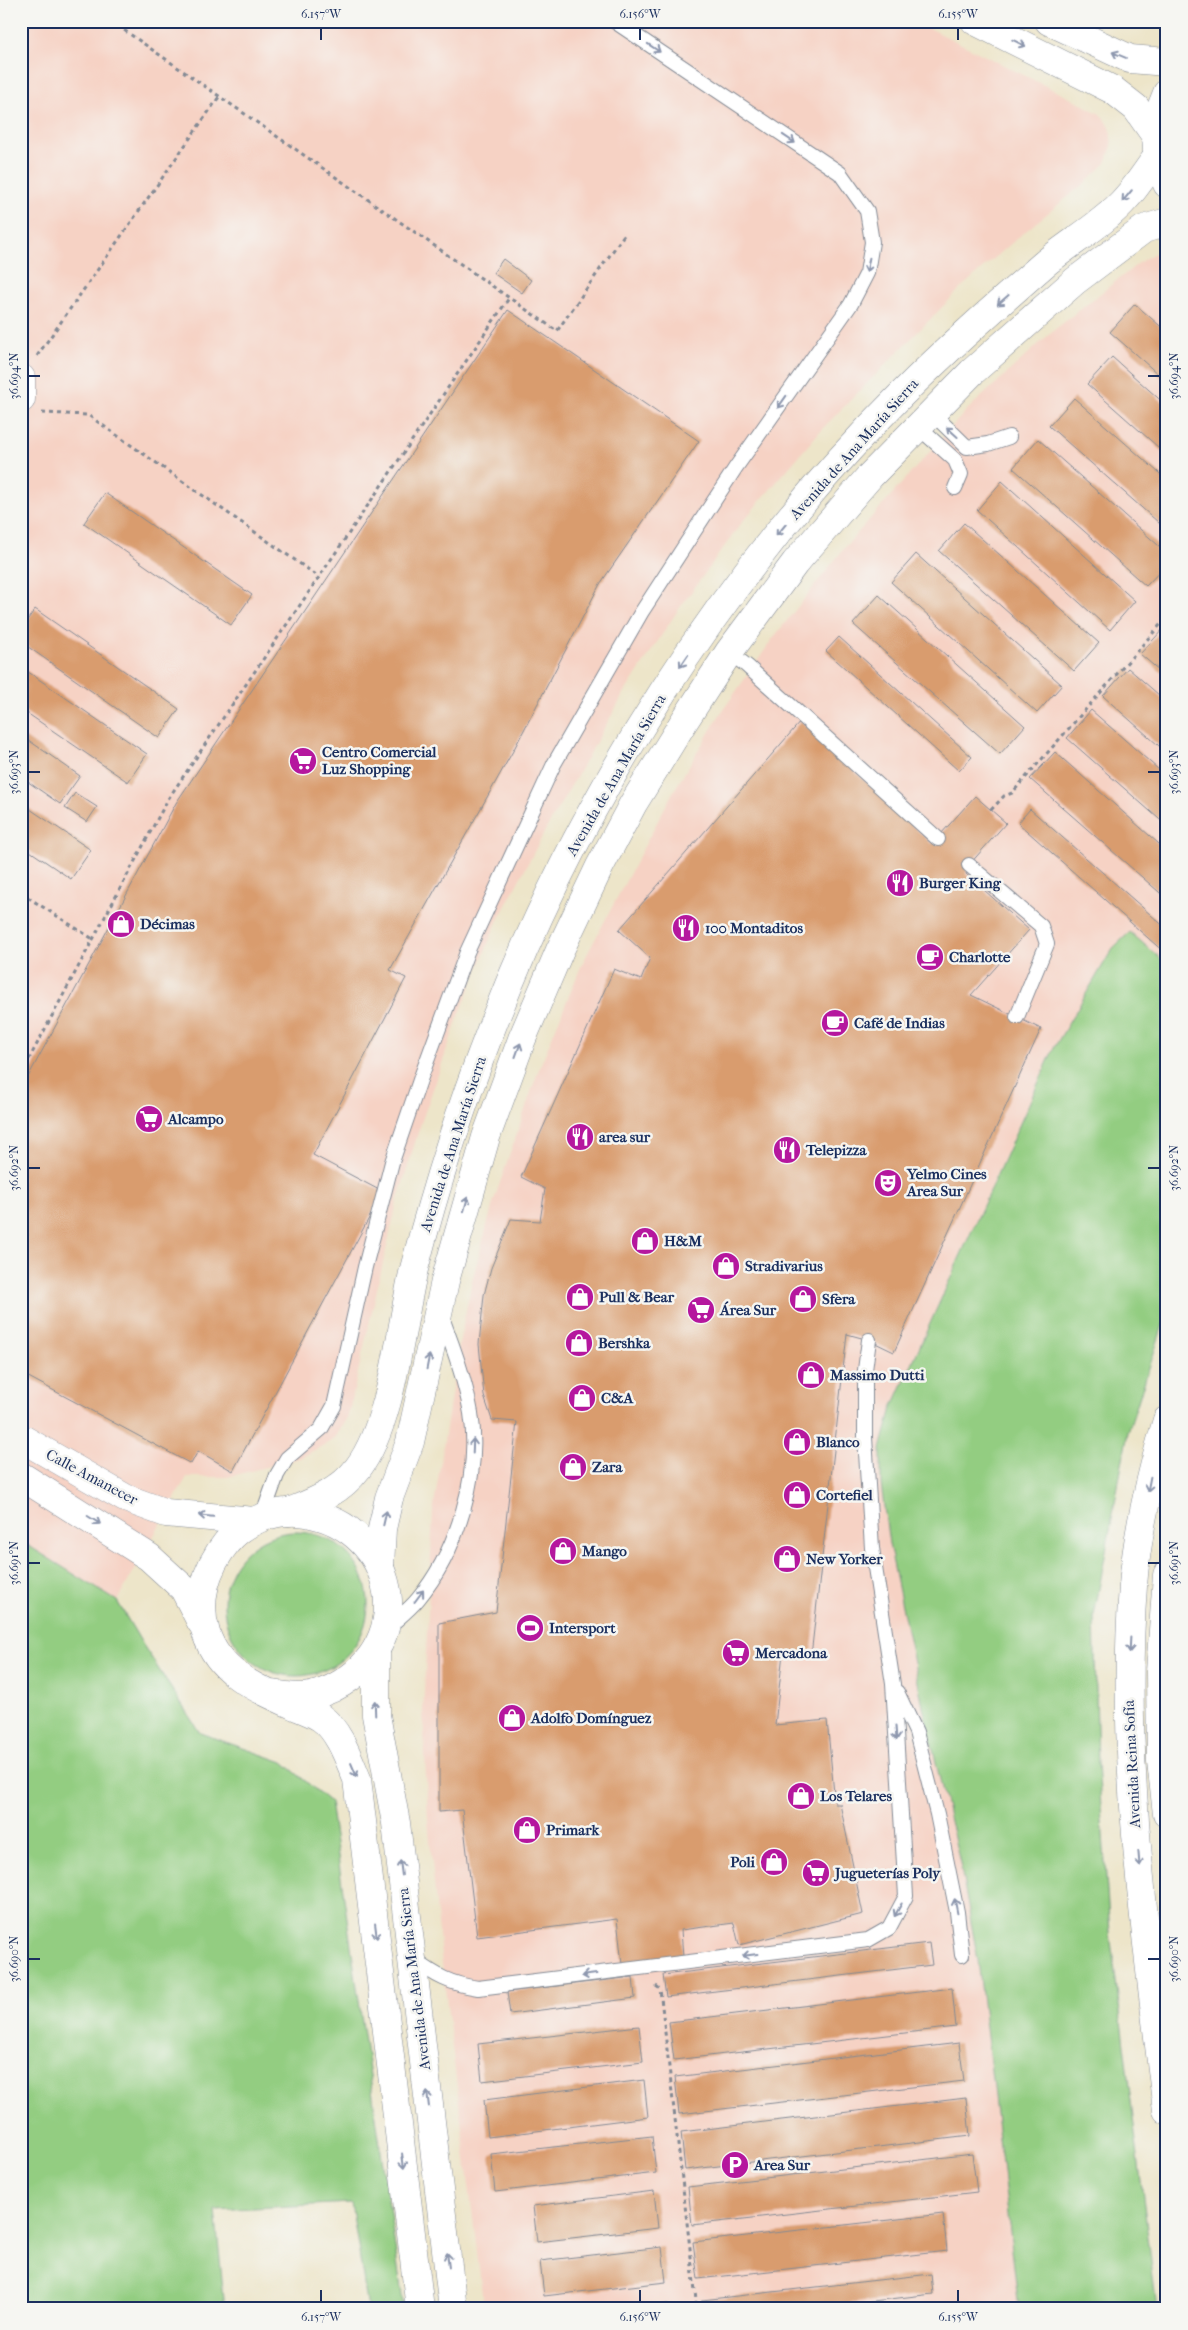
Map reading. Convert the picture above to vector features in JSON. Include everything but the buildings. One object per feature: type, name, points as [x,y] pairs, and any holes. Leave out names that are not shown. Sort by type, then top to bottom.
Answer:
[{"type":"street","points":[[975,21],[1113,90],[1136,108],[1156,146],[1167,184]]},
{"type":"street","points":[[1049,21],[1130,60],[1167,62]]},
{"type":"street","points":[[1156,146],[1158,114],[1167,93]]},
{"type":"street","name":"Avenida de Ana María Sierra","points":[[420,2309],[357,1779],[342,1744],[322,1718],[249,1685],[230,1672],[216,1654],[206,1634],[202,1607],[205,1581],[215,1556],[232,1536],[258,1519],[289,1512],[331,1494],[358,1468],[378,1433],[413,1274],[432,1202],[455,1128],[490,1030],[529,939],[570,851],[654,707],[735,588],[843,457],[900,397],[987,313],[1056,254],[1126,199],[1156,146]]},
{"type":"street","name":"Avenida de Ana María Sierra","points":[[380,1566],[382,1529],[389,1498],[410,1442],[439,1308],[464,1209],[486,1137],[522,1039],[560,950],[600,866],[634,804],[729,652],[795,563],[832,518],[924,419],[1014,334],[1075,281],[1144,229],[1167,222]]},
{"type":"street","points":[[21,378],[30,406]]},
{"type":"street","name":"Avenida Reina Sofía","points":[[1167,1420],[1150,1480],[1133,1584],[1128,1676],[1130,1763],[1144,1921],[1167,2110]]},
{"type":"street","name":"Calle Amanecer","points":[[21,1438],[125,1498],[166,1513],[258,1519]]},
{"type":"street","points":[[21,1476],[149,1557],[184,1589],[206,1634]]},
{"type":"street","name":"Avenida de Ana María Sierra","points":[[289,1512],[317,1514],[343,1525],[365,1542],[380,1566],[387,1587],[388,1608],[380,1640],[376,1715],[396,1823],[453,2309]]},
{"type":"street","name":"Avenida Reina Sofía","points":[[1167,1575],[1160,1672],[1161,1761],[1167,1814]]},
{"type":"street","name":"Avenida de Ana María Sierra","points":[[270,1694],[301,1697],[331,1690],[357,1674],[380,1640]]},
{"type":"lane","points":[[258,1519],[277,1475],[287,1458],[321,1429],[334,1406],[365,1267],[389,1172],[420,1077],[467,952],[554,764],[642,613],[736,467],[851,304],[866,273],[872,242],[867,212],[840,173],[614,21]]},
{"type":"lane","points":[[924,419],[967,447],[988,444],[1009,437]]},
{"type":"lane","points":[[924,419],[955,460],[961,474],[955,488]]},
{"type":"lane","points":[[729,652],[747,666],[938,838]]},
{"type":"lane","points":[[968,865],[1041,926],[1047,944],[1017,1017]]},
{"type":"lane","points":[[380,1640],[418,1600],[435,1574],[462,1516],[471,1471],[473,1442],[471,1414],[462,1373],[439,1308]]},
{"type":"lane","points":[[412,1959],[436,1976],[456,1985],[478,1988],[868,1940],[889,1928],[906,1896],[893,1684],[872,1548],[865,1437],[865,1370],[869,1340]]},
{"type":"lane","points":[[21,1492],[53,1495]]},
{"type":"lane","points":[[893,1684],[916,1732],[937,1814],[957,1912],[962,1954]]},
{"type":"path","points":[[111,21],[557,331],[626,232]]},
{"type":"path","points":[[37,356],[219,96]]},
{"type":"path","points":[[21,1074],[168,799],[510,298]]},
{"type":"path","points":[[30,406],[88,415],[319,577]]},
{"type":"path","points":[[990,810],[1004,796],[1012,793],[1167,617]]},
{"type":"path","points":[[21,893],[93,940]]},
{"type":"path","points":[[650,1967],[651,1981],[660,1989],[698,2309]]},
{"type":"shaded area","name":"Centro Comercial Luz Shopping","points":[[21,21],[915,21],[1100,114],[1110,127],[1112,146],[1106,163],[964,285],[822,429],[743,521],[676,613],[625,692],[545,831],[496,924],[458,1018],[420,1126],[397,1202],[348,1416],[333,1440],[300,1458],[228,1477],[187,1477],[117,1601],[21,1541]]},
{"type":"shaded area","name":"Área Sur","points":[[1161,250],[1167,250],[1167,964],[1130,932],[1113,948],[1054,1048],[892,1408],[881,1449],[881,1484],[889,1544],[927,1725],[960,1863],[978,1960],[1019,2309],[484,2309],[441,1955],[428,1820],[423,1712],[433,1512],[459,1344],[473,1277],[494,1200],[539,1069],[582,964],[673,792],[721,713],[774,637],[846,546],[966,411],[1053,331],[1144,259]]},
{"type":"green space","points":[[1130,932],[1167,964],[1167,1313],[1128,1432],[1094,1616],[1098,1764],[1110,1933],[1157,2309],[1019,2309],[978,1960],[960,1863],[927,1725],[889,1544],[881,1484],[881,1449],[892,1408],[1054,1048],[1113,948]]},
{"type":"green space","points":[[296,1532],[324,1537],[347,1553],[363,1576],[368,1604],[363,1632],[347,1655],[324,1671],[296,1676],[268,1671],[245,1655],[229,1632],[224,1604],[229,1576],[245,1553],[268,1537]]},
{"type":"green space","points":[[21,1541],[117,1601],[200,1733],[283,1762],[330,1802],[404,2309],[368,2309],[351,2203],[215,2210],[225,2309],[21,2309]]},
{"type":"place","name":"Centro Comercial Luz Shopping","points":[[303,761]]},
{"type":"place","name":"Burger King","points":[[900,883]]},
{"type":"place","name":"Décimas","points":[[121,924]]},
{"type":"place","name":"100 Montaditos","points":[[686,928]]},
{"type":"place","name":"Charlotte","points":[[930,957]]},
{"type":"place","name":"Café de Indias","points":[[835,1023]]},
{"type":"place","name":"Alcampo","points":[[149,1119]]},
{"type":"place","name":"area sur","points":[[580,1137]]},
{"type":"place","name":"Telepizza","points":[[787,1150]]},
{"type":"place","name":"Yelmo Cines Area Sur","points":[[888,1183]]},
{"type":"place","name":"H&M","points":[[645,1241]]},
{"type":"place","name":"Stradivarius","points":[[726,1266]]},
{"type":"place","name":"Pull & Bear","points":[[580,1297]]},
{"type":"place","name":"Sfera","points":[[803,1299]]},
{"type":"place","name":"Área Sur","points":[[701,1310]]},
{"type":"place","name":"Bershka","points":[[579,1343]]},
{"type":"place","name":"Massimo Dutti","points":[[811,1375]]},
{"type":"place","name":"C&A","points":[[582,1398]]},
{"type":"place","name":"Blanco","points":[[797,1442]]},
{"type":"place","name":"Zara","points":[[573,1467]]},
{"type":"place","name":"Cortefiel","points":[[797,1495]]},
{"type":"place","name":"Mango","points":[[563,1551]]},
{"type":"place","name":"New Yorker","points":[[787,1559]]},
{"type":"place","name":"Intersport","points":[[530,1628]]},
{"type":"place","name":"Mercadona","points":[[736,1653]]},
{"type":"place","name":"Adolfo Domínguez","points":[[512,1718]]},
{"type":"place","name":"Los Telares","points":[[801,1796]]},
{"type":"place","name":"Primark","points":[[527,1830]]},
{"type":"place","name":"Poli","points":[[774,1862]]},
{"type":"place","name":"Jugueterías Poly","points":[[816,1873]]},
{"type":"place","name":"Area Sur","points":[[735,2165]]}]
